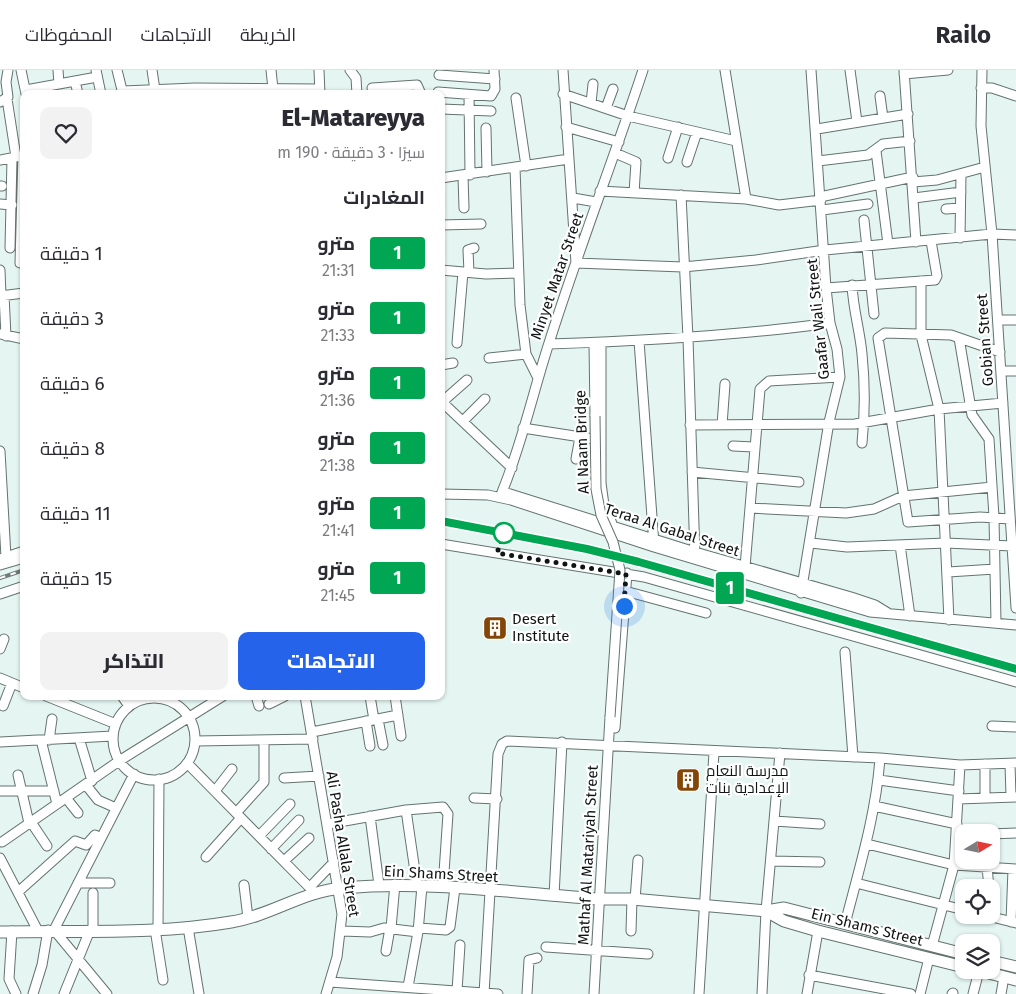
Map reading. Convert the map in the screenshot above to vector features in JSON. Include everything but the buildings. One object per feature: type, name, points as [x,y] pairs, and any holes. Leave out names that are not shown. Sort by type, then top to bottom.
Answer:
[{"type":"main road","name":"Ein Shams Street","points":[[0,932],[188,927],[248,918],[312,890],[395,884],[766,911],[784,908],[955,952]]},
{"type":"main road","name":"Ein Shams Street","points":[[766,911],[784,921],[818,931],[955,965]]},
{"type":"main road","points":[[1000,963],[1016,967]]},
{"type":"street","points":[[8,70],[3,100],[19,156],[20,192]]},
{"type":"street","points":[[21,70],[26,90]]},
{"type":"street","points":[[55,88],[58,70]]},
{"type":"street","points":[[117,70],[122,90]]},
{"type":"street","points":[[152,70],[155,90],[195,88],[278,90]]},
{"type":"street","points":[[271,70],[273,89]]},
{"type":"street","points":[[319,70],[320,90]]},
{"type":"street","points":[[350,70],[356,78],[357,90]]},
{"type":"street","points":[[563,70],[563,94],[576,263],[683,267],[756,260],[825,250],[992,234],[1016,235]]},
{"type":"street","name":"Minyet Matar Street","points":[[502,492],[512,468],[548,344],[643,70]]},
{"type":"street","points":[[725,70],[746,199]]},
{"type":"street","name":"Gaafar Wali Street","points":[[802,588],[811,544],[829,422],[840,377],[826,288],[812,70]]},
{"type":"street","points":[[850,70],[857,122]]},
{"type":"street","points":[[916,242],[904,72],[948,70]]},
{"type":"street","name":"Gobian Street","points":[[982,70],[981,88],[985,168],[992,234],[1003,403],[1011,459],[1013,501],[1010,519],[1014,531],[1012,546],[1016,608]]},
{"type":"street","points":[[438,90],[439,73],[495,74],[494,92],[488,97],[445,93]]},
{"type":"street","points":[[40,90],[55,88],[97,74],[100,90]]},
{"type":"street","points":[[75,81],[77,90]]},
{"type":"street","points":[[591,103],[593,84]]},
{"type":"street","points":[[372,88],[412,85],[420,88],[420,90]]},
{"type":"street","points":[[981,88],[992,88],[1016,96]]},
{"type":"street","points":[[606,108],[613,89]]},
{"type":"street","points":[[563,94],[628,116],[736,141]]},
{"type":"street","points":[[464,208],[469,95]]},
{"type":"street","points":[[880,96],[883,118]]},
{"type":"street","points":[[516,98],[526,166]]},
{"type":"street","points":[[445,109],[491,111]]},
{"type":"street","points":[[817,129],[908,114]]},
{"type":"street","points":[[566,127],[619,142]]},
{"type":"street","points":[[668,158],[678,127]]},
{"type":"street","points":[[486,128],[487,172]]},
{"type":"street","points":[[687,162],[697,132]]},
{"type":"street","points":[[818,161],[868,155],[888,143],[910,141]]},
{"type":"street","points":[[876,151],[888,244]]},
{"type":"street","points":[[615,153],[636,162],[634,193]]},
{"type":"street","points":[[0,160],[19,156]]},
{"type":"street","points":[[10,248],[12,205],[19,156]]},
{"type":"street","points":[[445,178],[569,159]]},
{"type":"street","points":[[515,168],[518,273],[526,354],[538,378]]},
{"type":"street","points":[[600,191],[746,199],[779,205],[880,184],[961,174],[976,168],[985,168]]},
{"type":"street","points":[[960,238],[961,174]]},
{"type":"street","points":[[914,198],[961,192]]},
{"type":"street","points":[[681,195],[695,556]]},
{"type":"street","points":[[572,198],[596,202]]},
{"type":"street","points":[[0,204],[12,205]]},
{"type":"street","points":[[822,210],[868,204]]},
{"type":"street","points":[[946,209],[960,208]]},
{"type":"street","points":[[864,220],[874,314]]},
{"type":"street","points":[[445,225],[481,224]]},
{"type":"street","points":[[826,288],[933,280],[937,276],[931,240]]},
{"type":"street","points":[[457,343],[468,250],[474,248]]},
{"type":"street","points":[[0,270],[3,335],[20,338]]},
{"type":"street","points":[[445,270],[518,273]]},
{"type":"street","points":[[921,281],[921,335],[939,409],[949,620]]},
{"type":"street","points":[[852,285],[853,306],[862,354],[864,423],[862,443]]},
{"type":"street","points":[[2,295],[20,293]]},
{"type":"street","points":[[998,320],[1016,320]]},
{"type":"street","points":[[548,344],[639,342],[760,333],[830,323]]},
{"type":"street","points":[[1000,352],[951,335],[884,333],[878,338],[908,522],[944,521],[968,517],[1010,519]]},
{"type":"street","points":[[959,338],[970,407],[975,421],[989,439],[994,517],[996,623]]},
{"type":"street","points":[[639,342],[654,543]]},
{"type":"street","points":[[598,343],[602,494],[613,526]]},
{"type":"street","name":"Al Naam Bridge","points":[[598,343],[595,476],[598,502],[613,542],[620,570],[610,717]]},
{"type":"street","points":[[489,358],[526,354]]},
{"type":"street","points":[[445,364],[453,363]]},
{"type":"street","points":[[1001,371],[1016,371]]},
{"type":"street","points":[[745,567],[760,388],[769,381],[840,377]]},
{"type":"street","points":[[445,398],[466,380]]},
{"type":"street","points":[[722,425],[725,384]]},
{"type":"street","points":[[463,421],[485,400]]},
{"type":"street","points":[[690,425],[756,426],[829,422],[864,423],[939,409],[1003,403]]},
{"type":"street","points":[[445,404],[512,468]]},
{"type":"street","points":[[523,428],[600,440]]},
{"type":"street","points":[[576,459],[580,437]]},
{"type":"street","points":[[733,446],[754,447]]},
{"type":"street","points":[[0,451],[3,558],[20,553]]},
{"type":"street","points":[[692,472],[752,476],[799,482]]},
{"type":"street","points":[[750,508],[816,513],[846,513],[874,510],[903,496],[992,487]]},
{"type":"street","name":"Teraa Al Gabal Street","points":[[445,489],[502,492],[613,526],[654,543]]},
{"type":"street","name":"Teraa Al Gabal Street","points":[[445,494],[488,495],[511,500],[802,588]]},
{"type":"street","points":[[811,544],[847,547],[946,543],[1012,546]]},
{"type":"street","points":[[445,545],[626,574],[872,640],[1016,682]]},
{"type":"street","points":[[900,545],[910,616]]},
{"type":"street","name":"Teraa Al Gabal Street","points":[[695,556],[745,567],[870,612],[949,620],[1016,624]]},
{"type":"street","points":[[0,565],[20,559]]},
{"type":"street","points":[[948,572],[995,569]]},
{"type":"street","name":"Mathaf Al Matariyah Street","points":[[594,994],[611,746],[626,574]]},
{"type":"street","points":[[0,594],[20,587]]},
{"type":"street","points":[[625,591],[706,613]]},
{"type":"street","points":[[0,649],[4,639]]},
{"type":"street","points":[[845,652],[853,757]]},
{"type":"street","points":[[0,678],[20,686]]},
{"type":"street","points":[[3,706],[12,683]]},
{"type":"street","points":[[56,700],[116,724]]},
{"type":"street","points":[[125,700],[129,706]]},
{"type":"street","points":[[142,700],[129,706],[116,724],[113,736],[114,748],[119,761],[134,774],[150,780],[170,776],[187,763],[195,741],[189,718],[175,700]]},
{"type":"street","points":[[107,994],[78,959],[47,931],[18,892],[0,858],[4,851],[1,842],[119,761],[217,700]]},
{"type":"street","points":[[257,700],[259,706]]},
{"type":"street","points":[[269,704],[277,700]]},
{"type":"street","name":"Ali Pasha Allala Street","points":[[306,700],[340,888],[342,931],[326,994]]},
{"type":"street","points":[[370,700],[373,720],[370,746]]},
{"type":"street","points":[[396,700],[401,736]]},
{"type":"street","points":[[195,741],[264,740],[312,736],[398,715]]},
{"type":"street","name":"Mathaf Al Matariyah Street","points":[[610,717],[611,746]]},
{"type":"street","points":[[52,719],[45,740],[57,804]]},
{"type":"street","points":[[373,720],[383,745]]},
{"type":"street","points":[[992,726],[1016,727]]},
{"type":"street","points":[[0,742],[113,736]]},
{"type":"street","points":[[79,738],[89,783],[98,800],[116,808]]},
{"type":"street","points":[[206,857],[263,784],[265,779],[264,740]]},
{"type":"street","points":[[484,994],[499,749],[506,741],[562,742],[714,752],[880,758],[960,765],[1013,764],[1013,797],[985,798],[958,795],[879,780]]},
{"type":"street","points":[[554,896],[562,742]]},
{"type":"street","points":[[699,994],[714,752]]},
{"type":"street","points":[[762,994],[766,911],[780,753]]},
{"type":"street","points":[[844,924],[867,844],[879,780],[880,758]]},
{"type":"street","points":[[187,763],[312,890],[334,862]]},
{"type":"street","points":[[985,764],[985,798]]},
{"type":"street","points":[[874,806],[957,824],[960,765]]},
{"type":"street","points":[[215,792],[232,769]]},
{"type":"street","points":[[33,994],[42,965],[47,931],[78,883],[134,774]]},
{"type":"street","points":[[18,775],[30,823],[47,846]]},
{"type":"street","points":[[284,778],[319,776]]},
{"type":"street","points":[[159,779],[156,929],[163,980]]},
{"type":"street","points":[[0,791],[54,791]]},
{"type":"street","points":[[66,798],[78,813]]},
{"type":"street","points":[[474,798],[496,799]]},
{"type":"street","points":[[259,836],[290,804]]},
{"type":"street","points":[[328,824],[439,806],[446,810],[448,818],[443,888]]},
{"type":"street","points":[[406,810],[419,886],[418,930],[408,987]]},
{"type":"street","points":[[370,816],[380,885]]},
{"type":"street","points":[[271,849],[299,820]]},
{"type":"street","points":[[774,821],[820,824]]},
{"type":"street","points":[[1000,833],[1016,832]]},
{"type":"street","points":[[18,892],[76,841],[86,845],[95,835],[101,838]]},
{"type":"street","points":[[284,861],[308,838]]},
{"type":"street","points":[[867,844],[954,865]]},
{"type":"street","points":[[630,931],[638,860]]},
{"type":"street","points":[[932,946],[955,860]]},
{"type":"street","points":[[770,861],[820,862]]},
{"type":"street","points":[[1000,868],[1014,869],[1013,922],[1000,919]]},
{"type":"street","points":[[78,883],[110,883]]},
{"type":"street","points":[[856,883],[955,908]]},
{"type":"street","points":[[386,951],[395,884]]},
{"type":"street","points":[[244,885],[248,918]]},
{"type":"street","points":[[342,931],[370,932],[380,928],[446,930],[450,927],[455,888]]},
{"type":"street","points":[[64,994],[91,930],[93,892]]},
{"type":"street","points":[[188,927],[198,994]]},
{"type":"street","points":[[12,931],[9,979],[16,994]]},
{"type":"street","points":[[807,994],[818,931]]},
{"type":"street","points":[[457,991],[460,945]]},
{"type":"street","points":[[546,947],[648,954]]},
{"type":"street","points":[[527,994],[529,960],[537,958]]},
{"type":"street","points":[[920,994],[929,958]]},
{"type":"street","points":[[809,975],[911,994]]},
{"type":"street","points":[[1001,994],[1010,978]]},
{"type":"street","points":[[973,994],[976,979]]},
{"type":"street","points":[[330,982],[408,987],[445,992],[498,994]]},
{"type":"railway","points":[[445,522],[514,533],[659,566],[1016,669]]},
{"type":"railway","points":[[0,578],[20,571]]},
{"type":"metro line","name":"1","points":[[445,521],[466,524],[587,549],[674,571],[1016,669]]},
{"type":"place","name":"Desert Institute","points":[[495,628]]},
{"type":"place","name":"مدرسة النعام الإعدادية بنات","points":[[688,780]]},
{"type":"route","points":[[504,533],[497,553],[626,574],[624,606]]}]
